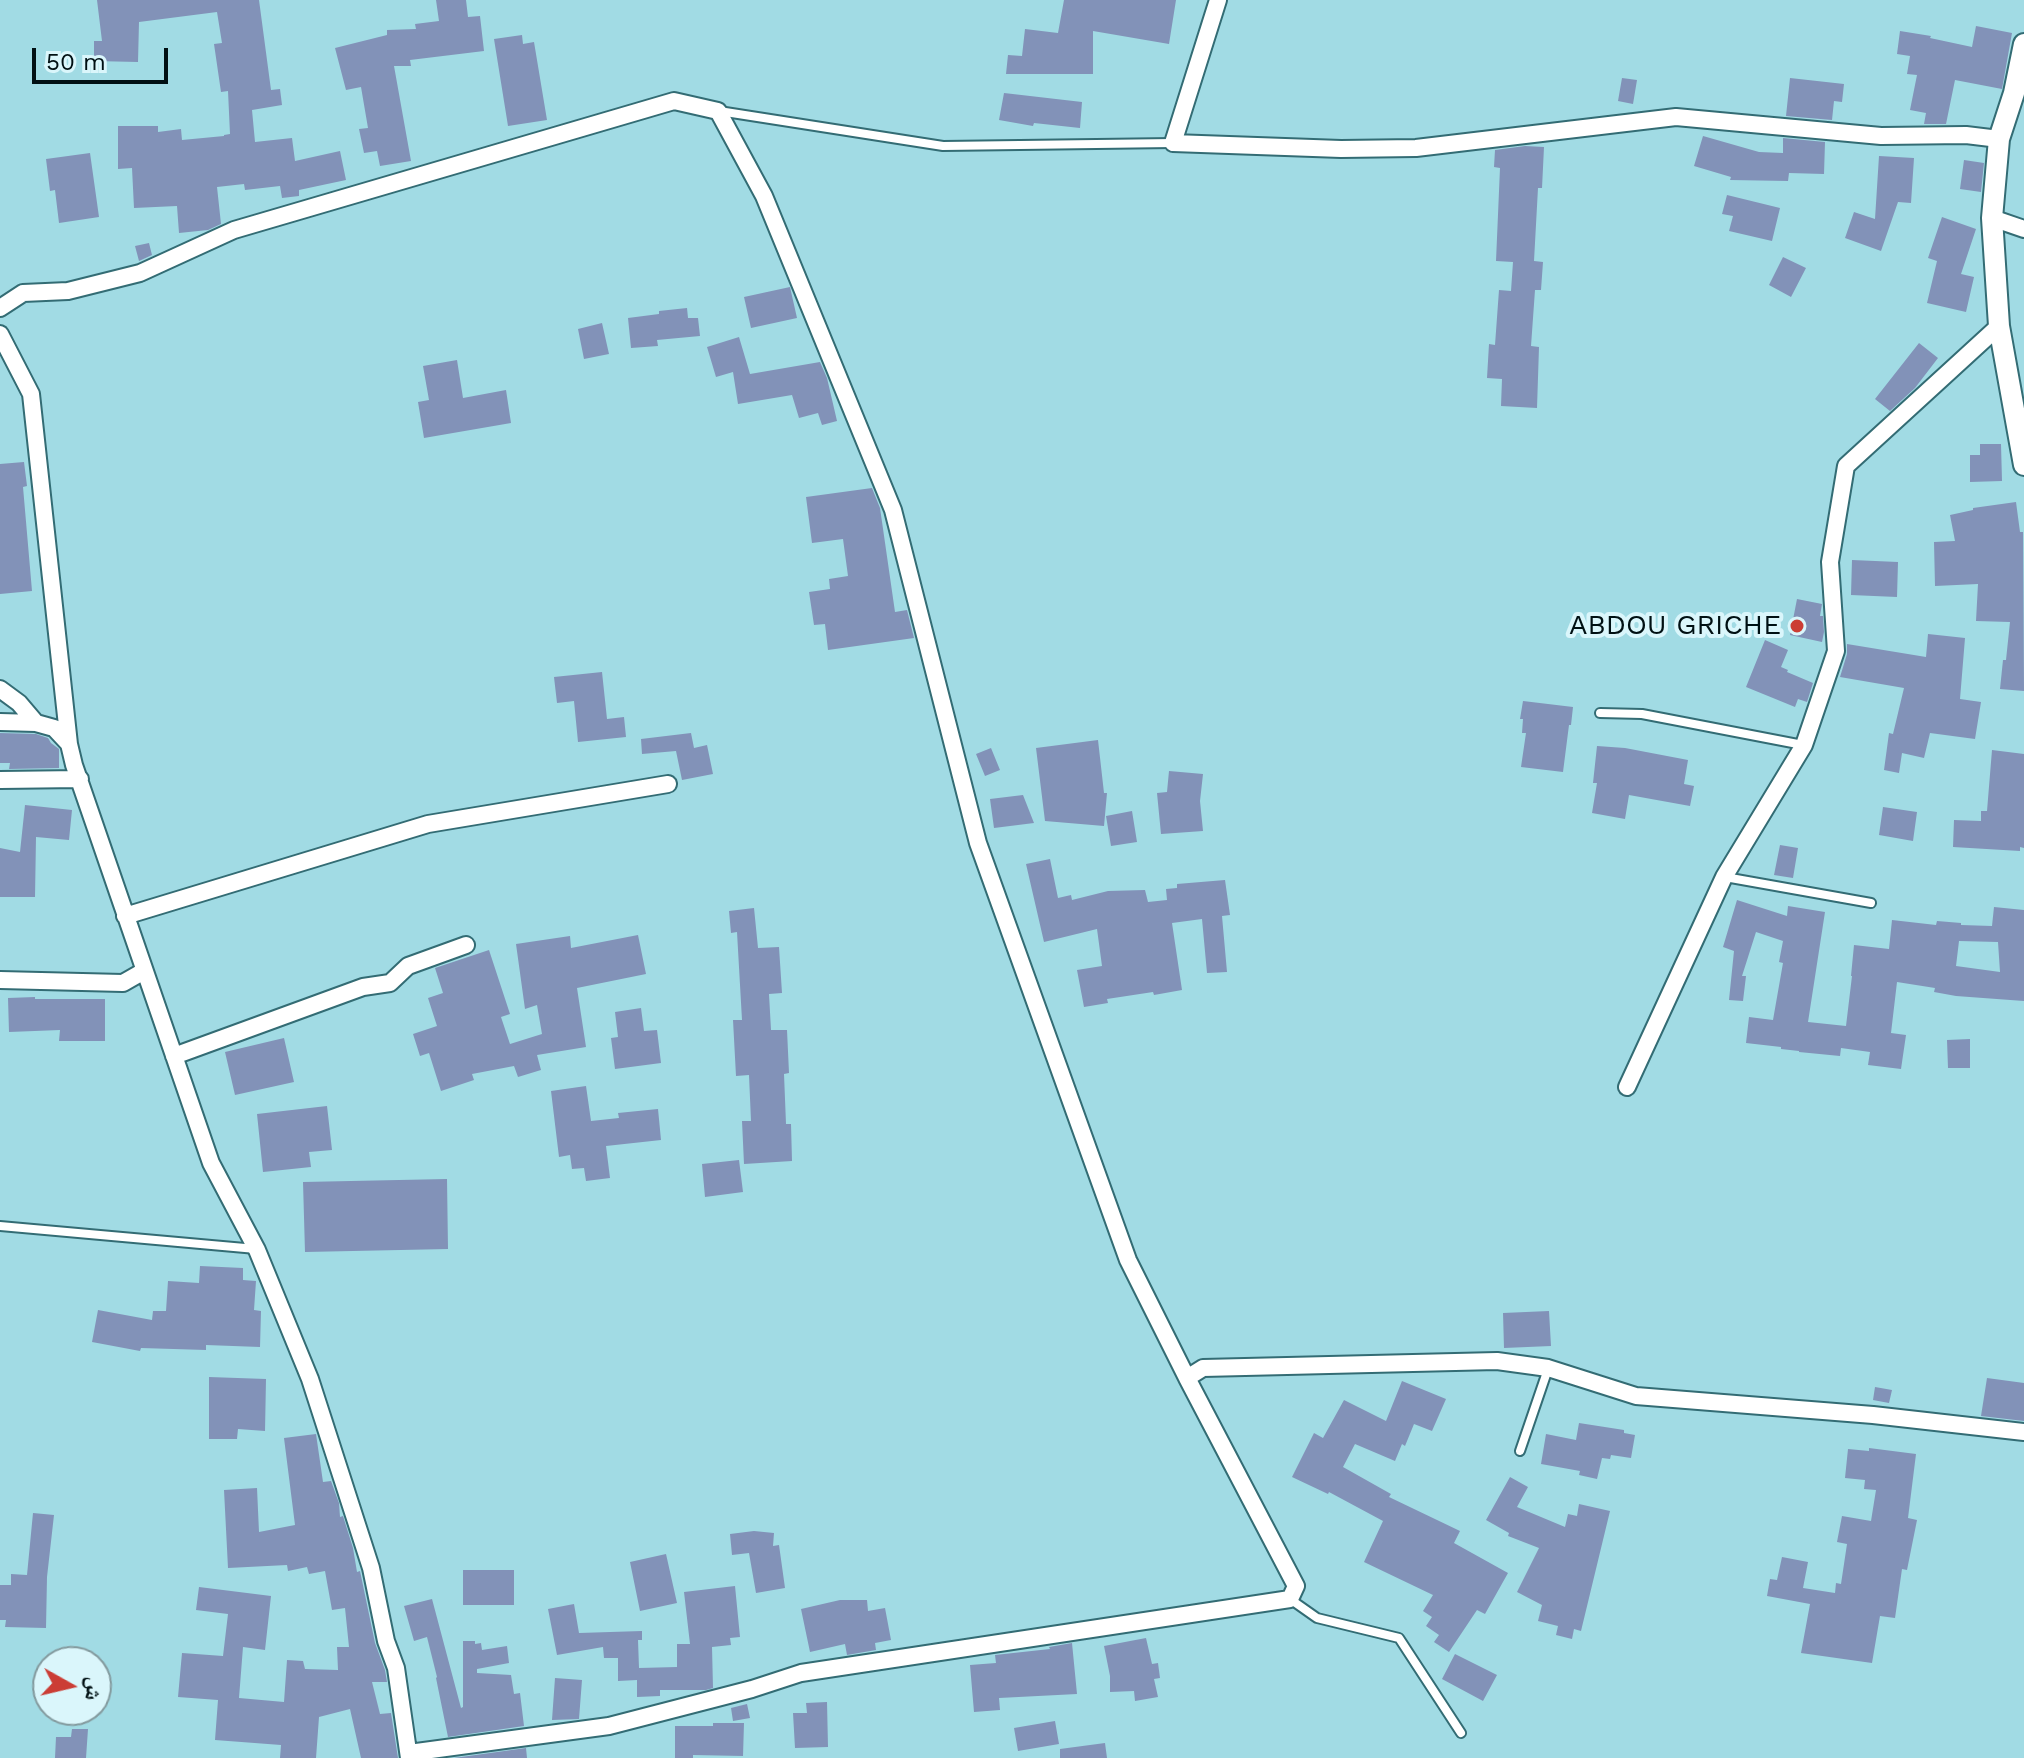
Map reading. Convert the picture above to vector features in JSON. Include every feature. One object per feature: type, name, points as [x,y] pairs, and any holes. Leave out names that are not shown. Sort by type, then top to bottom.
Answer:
[{"type":"street","points":[[1218,0],[1173,143],[1341,149],[1416,148],[1676,117],[1881,136],[1966,135],[1999,139]]},
{"type":"street","points":[[2024,44],[2014,93],[1999,139],[1992,218],[1999,326],[2024,465]]},
{"type":"street","points":[[0,308],[23,293],[68,291],[140,273],[234,230],[674,101],[718,111],[764,196],[893,510],[978,843],[1128,1260],[1296,1586],[1290,1599],[801,1673],[609,1726],[409,1756],[396,1668],[386,1641],[371,1568],[310,1379],[257,1250],[211,1163],[74,765],[69,744],[31,394],[0,334]]},
{"type":"street","points":[[1992,218],[2024,229]]},
{"type":"street","points":[[1627,1087],[1724,877],[1804,745],[1836,651],[1830,562],[1846,466],[1999,326]]},
{"type":"street","points":[[0,689],[19,703],[36,723]]},
{"type":"street","points":[[0,722],[36,723],[54,728],[69,744]]},
{"type":"street","points":[[0,780],[80,779]]},
{"type":"street","points":[[125,916],[428,824],[668,784]]},
{"type":"street","points":[[174,1056],[363,987],[390,983],[408,966],[466,945]]},
{"type":"street","points":[[0,980],[123,983],[144,971]]},
{"type":"street","points":[[1187,1378],[1203,1368],[1497,1361],[1548,1368],[1636,1396],[1873,1415],[2024,1432]]},
{"type":"lane","points":[[718,111],[943,146],[1173,143]]},
{"type":"lane","points":[[1600,713],[1642,714],[1804,745]]},
{"type":"lane","points":[[1724,877],[1871,903]]},
{"type":"lane","points":[[0,1226],[257,1250]]},
{"type":"lane","points":[[1520,1451],[1548,1368]]},
{"type":"lane","points":[[1290,1599],[1317,1618],[1399,1638],[1461,1733]]},
{"type":"building","points":[[97,0],[259,0],[271,90],[280,89],[282,105],[252,110],[255,142],[292,138],[295,161],[340,151],[346,180],[299,190],[299,196],[282,198],[280,186],[245,190],[244,184],[217,187],[221,224],[208,230],[179,233],[177,206],[134,208],[132,168],[118,169],[118,126],[158,126],[158,132],[181,129],[182,140],[230,134],[228,91],[221,92],[214,44],[222,43],[217,12],[139,22],[138,62],[94,61],[94,41],[102,41]]},
{"type":"building","points":[[436,0],[466,0],[468,17],[480,16],[484,51],[410,60],[411,66],[394,66],[411,161],[380,166],[377,151],[364,153],[359,129],[368,128],[361,87],[346,90],[335,48],[387,35],[387,30],[416,29],[415,24],[439,21]]},
{"type":"building","points":[[1064,0],[1176,0],[1169,44],[1093,31],[1093,74],[1006,74],[1008,55],[1022,56],[1025,29],[1058,33]]},
{"type":"building","points":[[1976,26],[2012,33],[2002,89],[1955,80],[1946,124],[1924,124],[1926,113],[1910,110],[1917,75],[1907,74],[1910,56],[1897,54],[1900,31],[1972,47]]},
{"type":"building","points":[[522,35],[523,44],[534,42],[547,120],[508,126],[494,39]]},
{"type":"building","points":[[1622,78],[1637,80],[1633,104],[1618,101]]},
{"type":"building","points":[[1790,78],[1844,84],[1842,102],[1834,101],[1832,120],[1786,116]]},
{"type":"building","points":[[1004,93],[1082,102],[1080,128],[1034,123],[1033,126],[999,120]]},
{"type":"building","points":[[1703,136],[1759,152],[1783,153],[1783,138],[1825,142],[1824,174],[1789,173],[1788,181],[1730,180],[1731,177],[1694,166]]},
{"type":"building","points":[[1544,147],[1534,261],[1543,262],[1541,290],[1535,290],[1531,346],[1539,347],[1537,408],[1501,406],[1502,379],[1487,378],[1489,344],[1495,345],[1499,290],[1511,291],[1513,262],[1496,261],[1500,168],[1494,167],[1495,150]]},
{"type":"building","points":[[90,153],[99,217],[59,223],[55,190],[50,191],[46,159]]},
{"type":"building","points":[[1879,156],[1914,158],[1911,203],[1898,202],[1881,251],[1845,238],[1854,212],[1875,219]]},
{"type":"building","points":[[1964,160],[1984,163],[1981,192],[1960,189]]},
{"type":"building","points":[[1727,195],[1780,208],[1772,241],[1729,231],[1733,216],[1722,214]]},
{"type":"building","points":[[1942,217],[1976,229],[1961,274],[1974,277],[1966,312],[1927,303],[1937,261],[1928,258]]},
{"type":"building","points":[[149,243],[152,255],[139,261],[135,246]]},
{"type":"building","points":[[1783,257],[1806,268],[1791,297],[1769,285]]},
{"type":"building","points":[[790,287],[797,318],[751,328],[744,297]]},
{"type":"building","points":[[687,308],[688,318],[698,318],[700,336],[657,340],[658,346],[631,348],[628,318]]},
{"type":"building","points":[[602,323],[609,354],[584,359],[578,329]]},
{"type":"building","points":[[739,337],[750,374],[820,362],[837,421],[822,425],[818,413],[799,418],[792,395],[738,404],[733,372],[716,377],[707,347]]},
{"type":"building","points":[[1919,343],[1938,358],[1915,388],[1890,411],[1875,399]]},
{"type":"building","points":[[457,360],[463,398],[506,390],[511,423],[424,438],[418,402],[429,400],[423,366]]},
{"type":"building","points":[[1980,444],[2001,444],[2002,481],[1970,482],[1970,455],[1980,455]]},
{"type":"building","points":[[24,462],[27,486],[23,487],[32,591],[0,594],[0,464]]},
{"type":"building","points":[[872,488],[880,508],[895,612],[907,610],[914,638],[828,650],[825,624],[814,625],[809,592],[830,589],[829,579],[848,576],[843,539],[812,543],[806,497]]},
{"type":"building","points":[[2016,502],[2020,532],[2023,532],[2024,691],[2000,689],[2010,622],[1976,621],[1978,584],[1935,586],[1934,542],[1955,541],[1950,515],[1973,508]]},
{"type":"building","points":[[1852,560],[1898,562],[1897,597],[1851,595]]},
{"type":"building","points":[[1797,599],[1822,604],[1822,642],[1790,635]]},
{"type":"building","points":[[1928,634],[1965,638],[1960,699],[1981,702],[1975,739],[1930,733],[1924,758],[1902,753],[1899,773],[1884,770],[1889,733],[1893,734],[1904,688],[1840,677],[1847,644],[1926,657]]},
{"type":"building","points":[[1765,640],[1788,650],[1781,667],[1813,683],[1807,702],[1798,699],[1795,707],[1746,687]]},
{"type":"building","points":[[602,672],[607,719],[624,717],[626,737],[578,742],[574,701],[557,703],[554,677]]},
{"type":"building","points":[[1523,701],[1573,707],[1563,772],[1521,767],[1526,733],[1522,733],[1523,719],[1520,719]]},
{"type":"building","points":[[0,733],[36,734],[48,738],[59,749],[59,768],[9,769],[10,763],[0,763]]},
{"type":"building","points":[[691,733],[694,748],[707,745],[713,774],[682,780],[676,751],[642,754],[641,739]]},
{"type":"building","points":[[1098,740],[1104,793],[1107,793],[1104,826],[1045,821],[1036,748]]},
{"type":"building","points":[[1597,746],[1688,760],[1684,784],[1694,786],[1690,806],[1629,795],[1625,819],[1592,813],[1597,783],[1593,783]]},
{"type":"building","points":[[991,748],[1000,770],[985,776],[976,754]]},
{"type":"building","points":[[1992,750],[2024,754],[2024,848],[2020,847],[2020,851],[1953,847],[1954,820],[1981,821],[1981,811],[1987,811]]},
{"type":"building","points":[[1169,771],[1203,774],[1200,801],[1203,831],[1161,834],[1157,793],[1167,792]]},
{"type":"building","points":[[1023,795],[1034,823],[994,828],[990,799]]},
{"type":"building","points":[[25,805],[72,810],[69,840],[36,837],[35,897],[0,897],[0,848],[20,852]]},
{"type":"building","points":[[1883,807],[1917,812],[1913,841],[1879,835]]},
{"type":"building","points":[[1132,811],[1137,842],[1111,846],[1106,816]]},
{"type":"building","points":[[1780,845],[1798,848],[1793,878],[1774,875]]},
{"type":"building","points":[[1050,859],[1058,898],[1071,895],[1072,900],[1108,891],[1145,890],[1148,902],[1167,900],[1166,889],[1177,888],[1177,884],[1225,880],[1230,915],[1222,916],[1227,972],[1207,973],[1202,919],[1172,923],[1182,990],[1107,999],[1108,1003],[1084,1007],[1077,970],[1102,966],[1097,929],[1044,942],[1026,864]]},
{"type":"building","points":[[1737,900],[1787,916],[1788,906],[1825,912],[1808,1022],[1846,1026],[1854,945],[1889,949],[1892,920],[1992,926],[1994,907],[2024,910],[2024,1001],[1956,996],[1934,992],[1935,988],[1897,982],[1891,1033],[1906,1035],[1901,1069],[1868,1065],[1870,1052],[1841,1048],[1840,1056],[1746,1043],[1749,1017],[1773,1020],[1783,963],[1779,962],[1783,941],[1756,932],[1742,976],[1746,976],[1743,1001],[1729,1000],[1734,951],[1723,947]],"holes":[[[1959,941],[1998,942],[2000,972],[1956,966]]]},
{"type":"building","points":[[754,908],[758,948],[779,947],[782,993],[769,994],[771,1030],[787,1030],[789,1073],[784,1074],[786,1124],[791,1124],[792,1161],[744,1164],[742,1121],[751,1121],[749,1075],[736,1076],[733,1020],[742,1020],[737,932],[731,933],[729,911]]},
{"type":"building","points":[[638,935],[646,974],[577,988],[586,1047],[537,1055],[541,1070],[518,1077],[514,1066],[472,1074],[474,1080],[441,1091],[429,1053],[420,1056],[413,1034],[437,1026],[428,998],[443,993],[435,968],[489,950],[510,1014],[501,1017],[510,1044],[542,1034],[537,1005],[525,1009],[516,944],[570,936],[571,948]]},
{"type":"building","points":[[8,998],[105,999],[105,1041],[59,1041],[60,1030],[9,1032]]},
{"type":"building","points":[[641,1008],[644,1031],[657,1030],[661,1063],[615,1069],[611,1038],[618,1037],[615,1012]]},
{"type":"building","points":[[284,1038],[294,1082],[235,1095],[225,1052]]},
{"type":"building","points":[[1970,1039],[1970,1068],[1948,1068],[1947,1040]]},
{"type":"building","points":[[586,1086],[591,1121],[619,1118],[618,1113],[658,1109],[661,1140],[606,1146],[610,1178],[586,1181],[584,1168],[572,1169],[570,1155],[559,1157],[551,1091]]},
{"type":"building","points":[[327,1106],[332,1150],[309,1152],[311,1167],[263,1172],[257,1114]]},
{"type":"building","points":[[739,1160],[743,1192],[705,1197],[702,1164]]},
{"type":"building","points":[[447,1179],[448,1249],[305,1252],[303,1182]]},
{"type":"building","points":[[200,1266],[243,1268],[243,1280],[256,1281],[254,1310],[261,1311],[260,1347],[206,1345],[206,1350],[141,1348],[140,1351],[92,1342],[98,1310],[152,1320],[153,1311],[166,1311],[168,1281],[199,1283]]},
{"type":"building","points":[[1549,1311],[1551,1346],[1504,1348],[1503,1313]]},
{"type":"building","points":[[209,1377],[266,1379],[265,1431],[238,1429],[237,1439],[209,1439]]},
{"type":"building","points":[[1987,1378],[2024,1383],[2024,1421],[1981,1416]]},
{"type":"building","points":[[1402,1381],[1446,1399],[1432,1431],[1414,1424],[1395,1461],[1355,1444],[1343,1467],[1391,1494],[1389,1497],[1460,1531],[1454,1543],[1508,1573],[1485,1614],[1477,1610],[1449,1652],[1434,1642],[1439,1635],[1426,1626],[1432,1617],[1423,1611],[1433,1595],[1364,1562],[1383,1521],[1329,1492],[1292,1477],[1314,1433],[1323,1438],[1344,1400],[1386,1421]]},
{"type":"building","points":[[1875,1387],[1892,1390],[1889,1403],[1873,1400]]},
{"type":"building","points":[[1579,1423],[1624,1430],[1624,1433],[1635,1435],[1631,1458],[1611,1455],[1610,1459],[1602,1458],[1597,1479],[1579,1475],[1580,1471],[1541,1464],[1546,1434],[1576,1440]]},
{"type":"building","points":[[316,1434],[323,1482],[331,1481],[339,1503],[340,1517],[343,1516],[353,1548],[357,1572],[360,1571],[375,1643],[387,1682],[372,1682],[380,1714],[391,1713],[398,1758],[361,1758],[350,1709],[319,1717],[316,1758],[280,1758],[281,1745],[215,1740],[218,1700],[178,1697],[182,1653],[223,1656],[228,1614],[196,1610],[199,1587],[271,1596],[265,1650],[243,1647],[239,1698],[284,1702],[287,1660],[303,1661],[305,1669],[338,1670],[337,1647],[349,1647],[345,1608],[332,1610],[325,1571],[309,1574],[307,1567],[288,1571],[287,1565],[228,1568],[224,1490],[257,1488],[259,1532],[295,1525],[284,1438]]},
{"type":"building","points":[[1869,1448],[1916,1454],[1908,1518],[1917,1520],[1907,1570],[1902,1569],[1895,1618],[1880,1616],[1872,1663],[1801,1653],[1810,1604],[1767,1596],[1770,1579],[1777,1580],[1782,1557],[1808,1562],[1803,1588],[1835,1593],[1836,1583],[1841,1584],[1847,1544],[1837,1542],[1842,1516],[1871,1521],[1876,1490],[1864,1489],[1865,1480],[1845,1478],[1848,1449],[1869,1451]]},
{"type":"building","points":[[1510,1477],[1528,1487],[1517,1507],[1565,1527],[1568,1514],[1577,1516],[1579,1504],[1610,1511],[1581,1631],[1574,1629],[1572,1639],[1556,1635],[1558,1626],[1538,1621],[1542,1605],[1517,1592],[1539,1548],[1508,1536],[1509,1533],[1486,1520]]},
{"type":"building","points":[[33,1513],[54,1515],[47,1577],[46,1628],[5,1627],[6,1620],[0,1620],[0,1585],[11,1585],[11,1574],[27,1575]]},
{"type":"building","points":[[754,1531],[774,1533],[773,1546],[779,1545],[785,1588],[756,1593],[749,1553],[732,1555],[730,1534]]},
{"type":"building","points":[[666,1554],[677,1603],[640,1611],[630,1562]]},
{"type":"building","points":[[463,1570],[514,1570],[514,1605],[463,1605]]},
{"type":"building","points":[[735,1586],[740,1637],[730,1638],[731,1645],[712,1647],[713,1688],[660,1690],[660,1696],[637,1697],[637,1680],[618,1681],[618,1658],[604,1658],[603,1647],[557,1655],[548,1609],[574,1604],[579,1633],[642,1631],[642,1640],[638,1640],[639,1668],[677,1667],[677,1644],[690,1644],[684,1592]]},
{"type":"building","points":[[432,1599],[461,1708],[463,1641],[481,1643],[482,1650],[507,1646],[509,1663],[477,1669],[477,1673],[511,1675],[514,1694],[520,1693],[524,1726],[448,1737],[427,1637],[414,1641],[404,1606]]},
{"type":"building","points":[[840,1600],[867,1600],[868,1611],[885,1608],[891,1640],[875,1643],[876,1650],[847,1655],[845,1644],[810,1652],[801,1609]]},
{"type":"building","points":[[1146,1638],[1152,1664],[1158,1663],[1160,1678],[1154,1679],[1158,1697],[1135,1701],[1134,1691],[1110,1692],[1104,1646]]},
{"type":"building","points":[[1072,1643],[1077,1694],[999,1698],[1000,1710],[974,1712],[970,1665],[996,1663],[995,1655],[1050,1649]]},
{"type":"building","points":[[1455,1654],[1497,1675],[1483,1701],[1442,1679]]},
{"type":"building","points":[[555,1678],[582,1680],[579,1719],[552,1720]]},
{"type":"building","points":[[827,1702],[828,1747],[795,1748],[793,1713],[807,1713],[806,1703]]},
{"type":"building","points":[[747,1704],[750,1718],[733,1721],[731,1708]]},
{"type":"building","points":[[1055,1721],[1059,1744],[1018,1751],[1014,1728]]},
{"type":"building","points":[[713,1723],[744,1723],[743,1756],[693,1755],[693,1758],[675,1758],[675,1726],[713,1726]]},
{"type":"building","points":[[72,1729],[88,1729],[86,1758],[55,1758],[56,1737],[71,1737]]},
{"type":"building","points":[[1105,1743],[1107,1758],[1060,1758],[1060,1749]]},
{"type":"building","points":[[526,1748],[527,1758],[454,1758]]},
{"type":"place","name":"ABDOU GRICHE","points":[[1797,626]]}]
